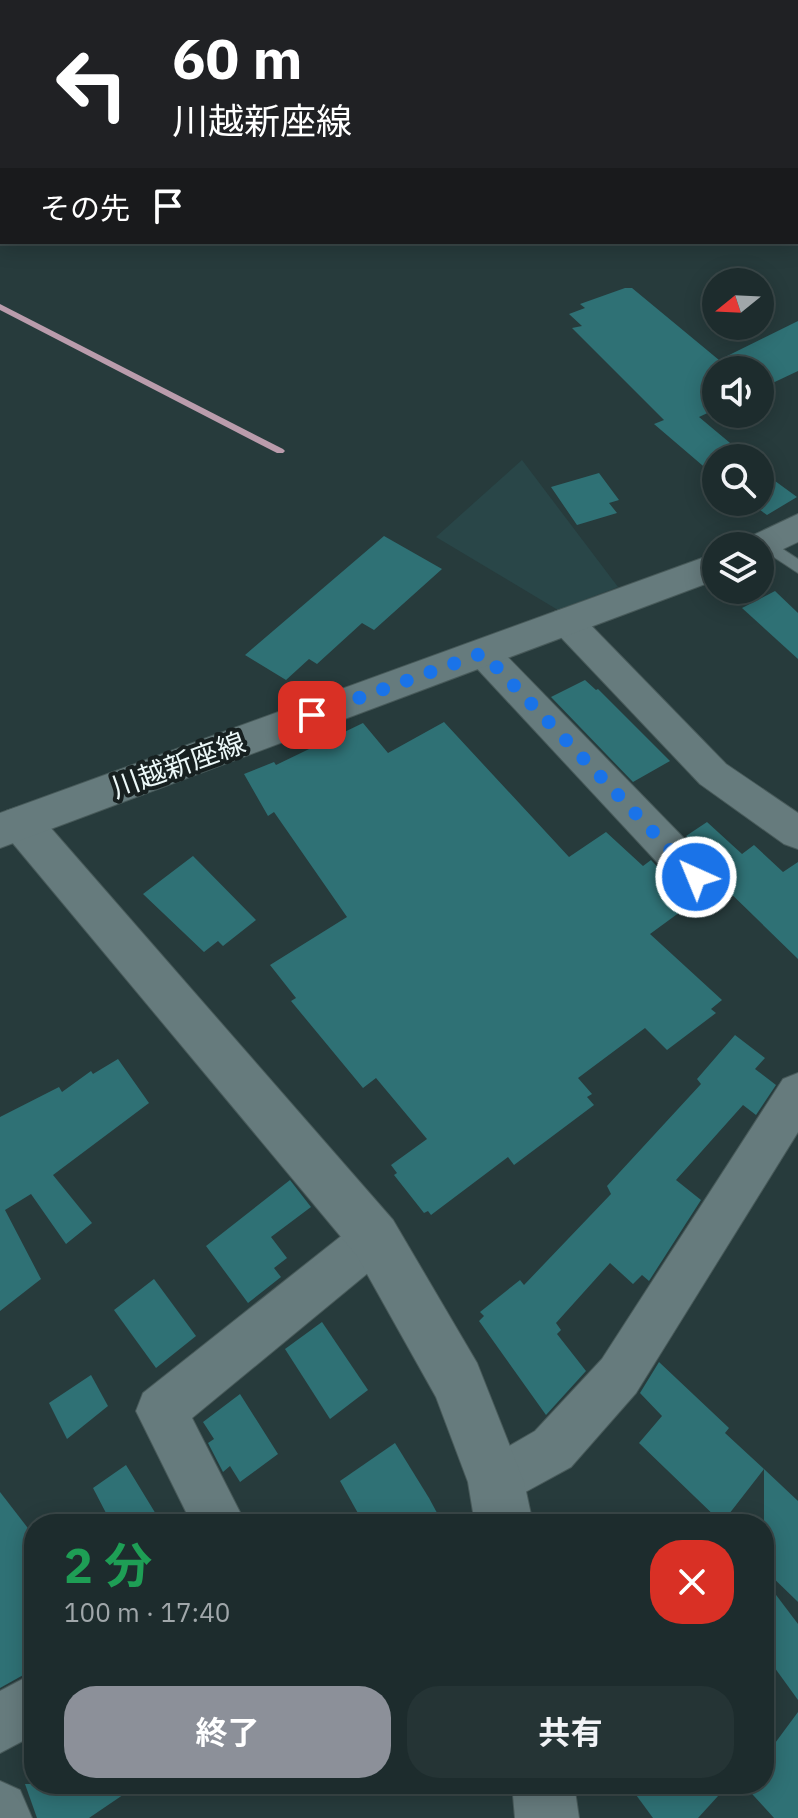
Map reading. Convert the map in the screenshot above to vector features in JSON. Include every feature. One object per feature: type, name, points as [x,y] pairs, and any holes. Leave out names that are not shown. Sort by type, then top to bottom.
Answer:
[{"type":"main road","points":[[774,539],[798,526]]},
{"type":"main road","name":"川越新座線","points":[[10,827],[702,571]]},
{"type":"main road","points":[[10,827],[375,1238],[458,1382],[500,1503]]},
{"type":"main road","points":[[544,1794],[547,1818]]},
{"type":"street","points":[[566,621],[713,774],[798,833]]},
{"type":"street","points":[[483,653],[696,877]]},
{"type":"street","points":[[500,1503],[619,1376],[798,1093]]},
{"type":"street","points":[[215,1514],[161,1411],[375,1238]]},
{"type":"street","points":[[0,1725],[24,1708]]},
{"type":"street","points":[[0,1810],[3,1818]]},
{"type":"lane","points":[[774,552],[798,567]]},
{"type":"shaded area","points":[[522,460],[618,587],[558,610],[436,537]]},
{"type":"building","points":[[632,288],[714,356],[702,356],[702,416],[699,417],[702,428],[712,428],[731,444],[702,444],[702,465],[654,424],[664,420],[572,328],[582,326],[569,314],[585,308],[580,304]]},
{"type":"building","points":[[798,321],[798,371],[774,382],[774,356],[727,356],[760,340],[774,340],[774,333]]},
{"type":"building","points":[[599,473],[619,500],[609,503],[617,513],[577,525],[551,487]]},
{"type":"building","points":[[774,480],[797,497],[774,511]]},
{"type":"building","points":[[384,536],[442,569],[374,630],[362,623],[317,664],[309,659],[286,680],[245,655]]},
{"type":"building","points":[[774,592],[798,613],[798,659],[742,608],[750,604],[774,604]]},
{"type":"building","points":[[585,680],[598,689],[670,761],[633,782],[551,697]]},
{"type":"building","points":[[444,722],[569,857],[606,832],[643,866],[651,860],[681,892],[695,896],[706,893],[650,934],[722,1000],[711,1009],[716,1013],[667,1050],[645,1028],[578,1078],[592,1094],[587,1097],[594,1105],[514,1165],[508,1157],[431,1215],[428,1211],[424,1213],[394,1175],[397,1173],[391,1165],[427,1139],[376,1078],[363,1088],[291,1001],[296,998],[270,965],[347,917],[274,812],[268,816],[244,774],[274,762],[276,765],[363,723],[388,753]]},
{"type":"building","points":[[707,822],[742,854],[754,845],[783,872],[798,862],[798,959],[720,883],[714,888],[719,876],[713,864],[686,836]]},
{"type":"building","points":[[193,856],[256,920],[223,946],[218,941],[204,952],[143,894]]},
{"type":"building","points":[[735,1035],[765,1058],[755,1069],[776,1085],[756,1115],[743,1105],[676,1180],[701,1200],[649,1281],[642,1275],[633,1284],[610,1263],[556,1323],[561,1330],[557,1334],[586,1371],[546,1415],[479,1321],[484,1316],[480,1312],[520,1280],[524,1285],[611,1194],[607,1186],[701,1084],[697,1079]]},
{"type":"building","points":[[118,1059],[149,1103],[53,1175],[92,1223],[66,1244],[31,1194],[5,1210],[41,1279],[0,1311],[0,1117],[59,1087],[62,1092],[91,1071],[93,1074]]},
{"type":"building","points":[[290,1180],[311,1207],[271,1237],[287,1258],[274,1268],[281,1277],[248,1303],[206,1246]]},
{"type":"building","points":[[154,1279],[196,1336],[156,1368],[114,1310]]},
{"type":"building","points":[[322,1322],[368,1390],[330,1419],[285,1349]]},
{"type":"building","points":[[659,1362],[729,1428],[725,1433],[764,1469],[729,1514],[713,1514],[639,1443],[662,1416],[640,1393]]},
{"type":"building","points":[[91,1375],[108,1406],[67,1439],[49,1403]]},
{"type":"building","points":[[240,1394],[278,1454],[240,1482],[230,1466],[223,1472],[208,1443],[214,1439],[203,1422]]},
{"type":"building","points":[[395,1443],[438,1514],[358,1514],[340,1481]]},
{"type":"building","points":[[126,1465],[156,1514],[105,1514],[93,1488]]},
{"type":"building","points":[[764,1469],[798,1501],[798,1602],[774,1579],[774,1514],[764,1514]]},
{"type":"building","points":[[0,1492],[24,1523],[24,1675],[0,1688]]},
{"type":"building","points":[[774,1592],[798,1624],[798,1700],[774,1667]]},
{"type":"building","points":[[798,1712],[798,1818],[774,1818],[752,1794],[774,1794],[774,1744]]},
{"type":"building","points":[[29,1794],[124,1794],[89,1818],[37,1818]]},
{"type":"building","points":[[635,1794],[720,1794],[698,1818],[653,1818]]},
{"type":"waterway","points":[[0,307],[280,451]]},
{"type":"route","points":[[312,715],[483,653],[696,877]]}]
